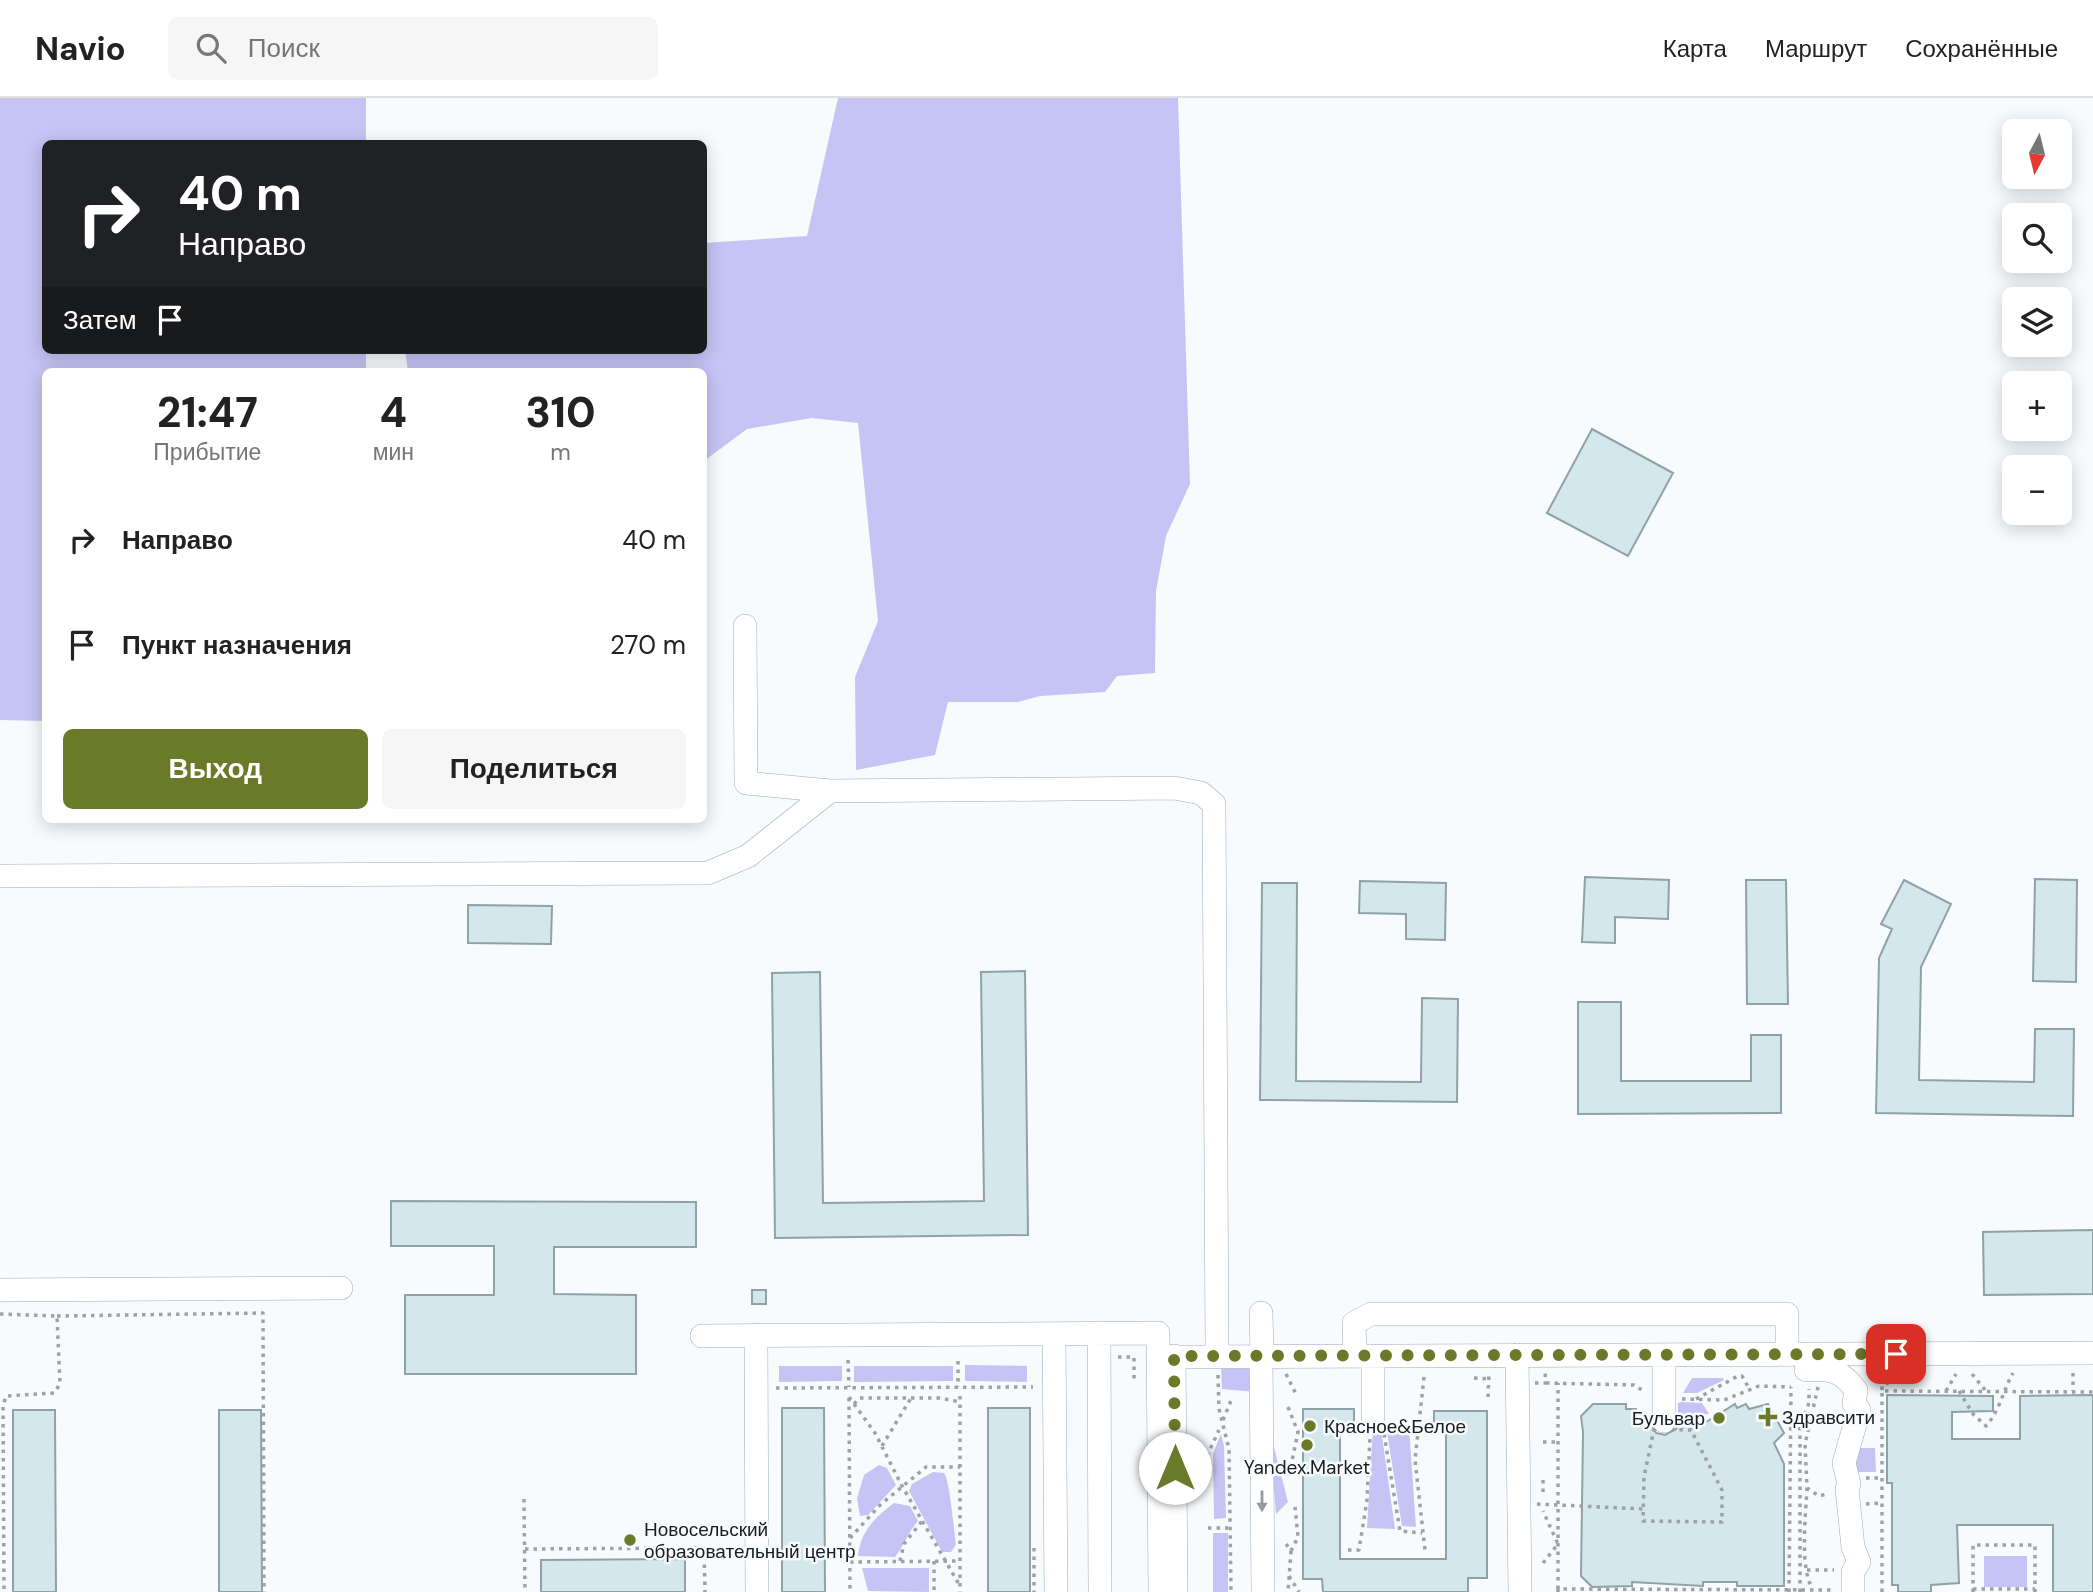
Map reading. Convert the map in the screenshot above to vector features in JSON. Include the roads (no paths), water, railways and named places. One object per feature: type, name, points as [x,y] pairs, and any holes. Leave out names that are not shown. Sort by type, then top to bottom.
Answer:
[{"type":"street","points":[[745,626],[746,783],[830,791],[1174,788],[1201,793],[1213,804],[1217,1347]]},
{"type":"street","points":[[0,876],[708,873],[748,856],[830,791]]},
{"type":"street","points":[[0,1290],[341,1288]]},
{"type":"street","points":[[1261,1313],[1263,1592]]},
{"type":"street","points":[[1372,1422],[1364,1357],[1354,1324],[1371,1314],[1787,1314],[1803,1375]]},
{"type":"street","points":[[702,1336],[1158,1333],[1166,1357],[1176,1592]]},
{"type":"street","points":[[1054,1334],[1056,1592]]},
{"type":"street","points":[[1099,1334],[1100,1592]]},
{"type":"street","points":[[756,1335],[757,1592]]},
{"type":"street","points":[[1166,1357],[1664,1355],[1803,1375],[2093,1353]]},
{"type":"street","points":[[1517,1355],[1520,1592]]},
{"type":"street","points":[[1664,1355],[1664,1421]]},
{"type":"street","points":[[1160,1592],[1166,1357]]},
{"type":"street","points":[[1803,1375],[1833,1368],[1856,1390],[1854,1403],[1859,1410],[1844,1463],[1849,1484],[1847,1489],[1853,1547],[1859,1562],[1853,1582]]},
{"type":"place","name":"Здравсити","points":[[1768,1417]]},
{"type":"place","name":"Бульвар","points":[[1719,1418]]},
{"type":"place","name":"Красное&Белое","points":[[1310,1426]]},
{"type":"place","name":"Yandex.Market","points":[[1307,1445]]},
{"type":"place","name":"Новосельский образовательный центр","points":[[630,1540]]}]
